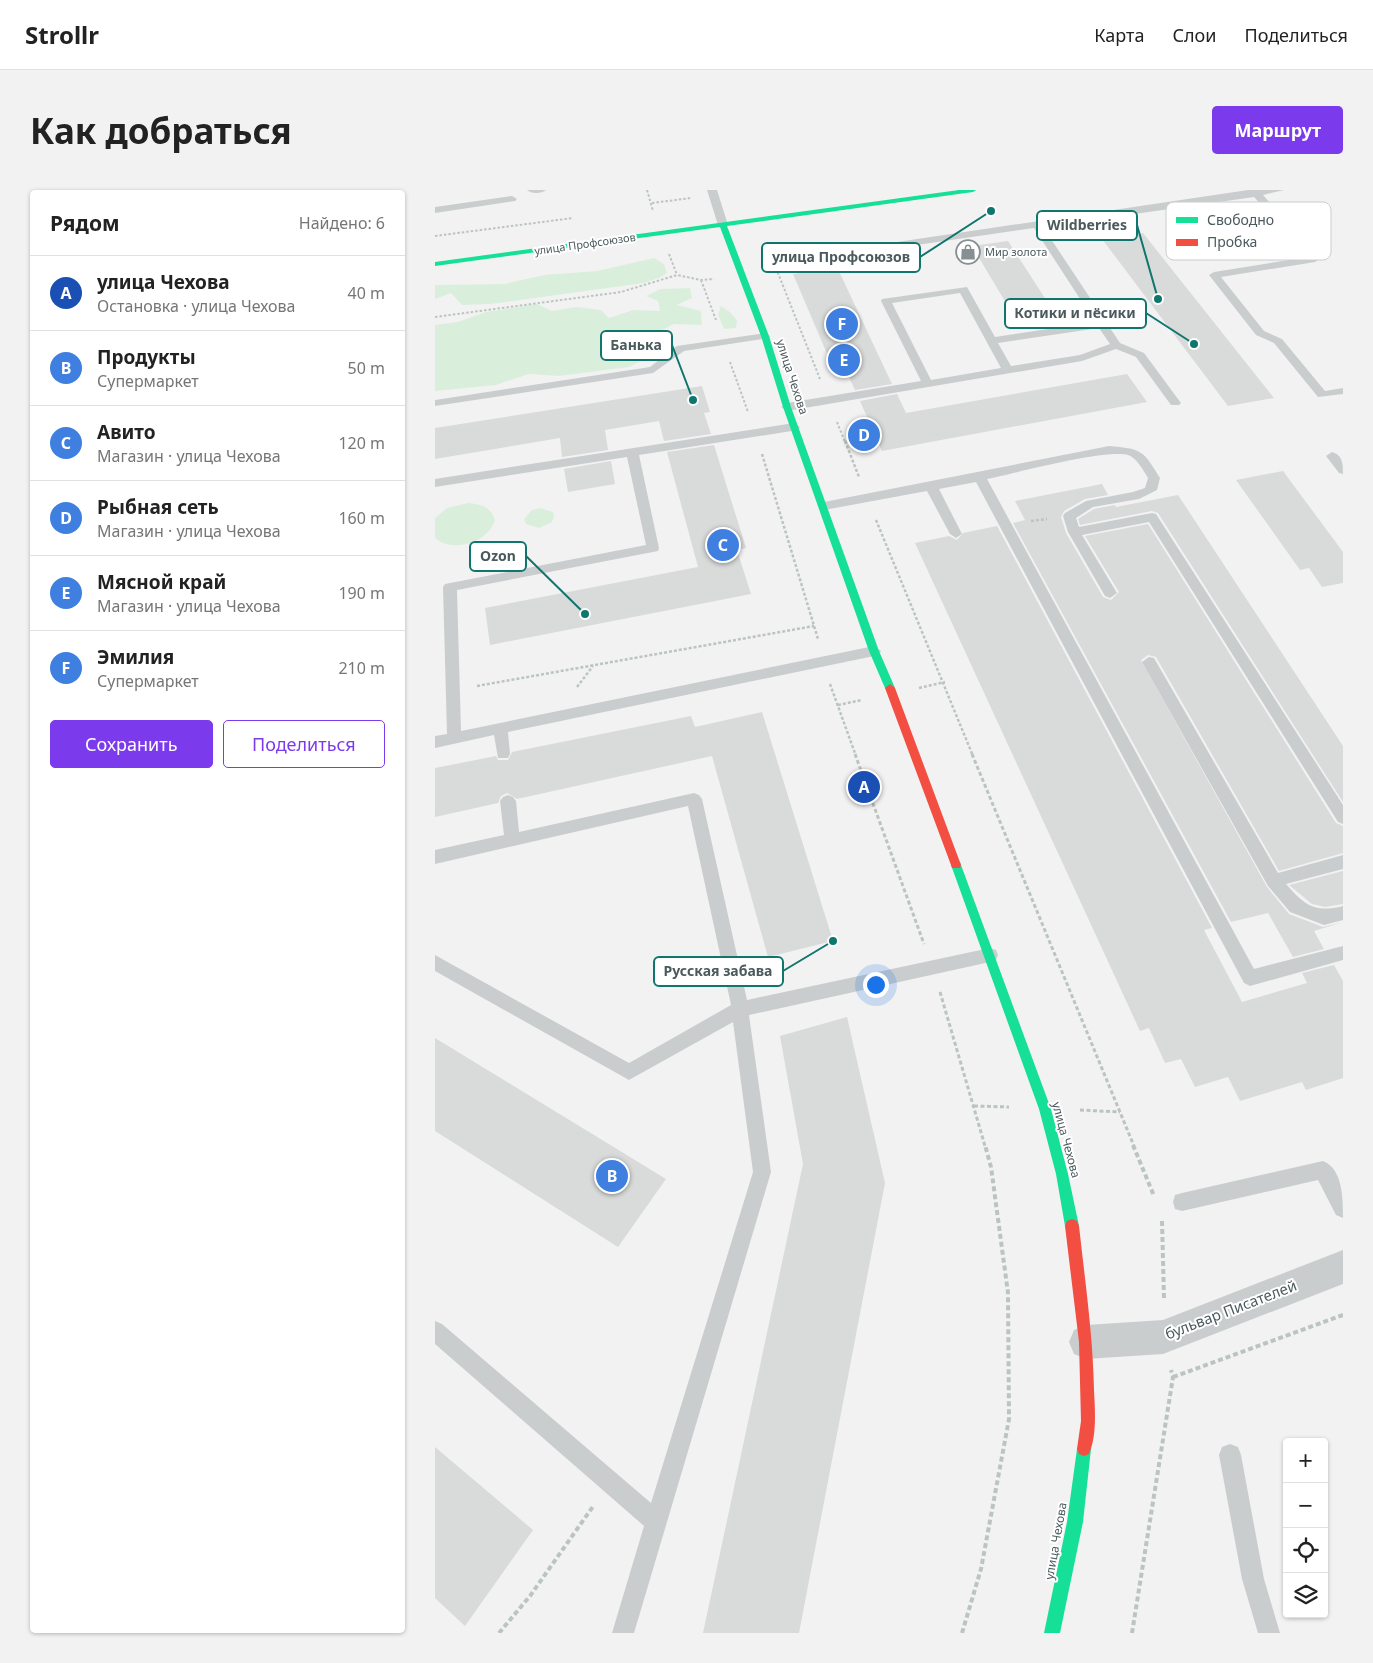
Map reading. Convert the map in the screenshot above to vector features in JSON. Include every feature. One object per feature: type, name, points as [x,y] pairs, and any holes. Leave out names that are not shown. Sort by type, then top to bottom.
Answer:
[{"type":"street","name":"улица Профсоюзов","points":[[435,264],[973,190]]},
{"type":"street","name":"улица Чехова","points":[[723,225],[765,336],[787,407],[824,506],[874,651],[990,955],[1045,1108],[1062,1174],[1075,1240],[1086,1342],[1088,1421],[1075,1522],[1052,1633]]},
{"type":"street","name":"бульвар Писателей","points":[[1086,1342],[1163,1338],[1343,1268]]},
{"type":"lane","points":[[532,190],[541,190]]},
{"type":"lane","points":[[712,190],[723,225]]},
{"type":"lane","points":[[1187,202],[1279,190]]},
{"type":"lane","points":[[1255,192],[1264,202]]},
{"type":"lane","points":[[435,210],[512,199]]},
{"type":"lane","points":[[807,258],[1166,205]]},
{"type":"lane","points":[[1037,224],[1117,345],[1140,355],[1175,403]]},
{"type":"lane","points":[[1309,260],[1214,275],[1260,333],[1278,341],[1322,395],[1343,391]]},
{"type":"lane","points":[[927,383],[886,301],[963,289],[1007,369]]},
{"type":"lane","points":[[992,341],[1102,324]]},
{"type":"lane","points":[[435,403],[653,370],[681,348],[765,336]]},
{"type":"lane","points":[[787,407],[1082,358],[1117,345]]},
{"type":"lane","points":[[435,482],[794,426]]},
{"type":"lane","points":[[824,506],[980,477],[1109,450],[1133,452],[1144,462],[1154,478],[1151,490],[1135,496],[1090,504],[1069,516],[1075,532],[1110,593]]},
{"type":"lane","points":[[454,738],[450,587],[653,548],[631,452]]},
{"type":"lane","points":[[1332,456],[1343,470]]},
{"type":"lane","points":[[980,477],[1250,978],[1343,953]]},
{"type":"lane","points":[[931,486],[956,534]]},
{"type":"lane","points":[[1075,532],[1153,518],[1343,818]]},
{"type":"lane","points":[[435,742],[874,651]]},
{"type":"lane","points":[[1149,662],[1274,881],[1296,907],[1324,918],[1343,913]]},
{"type":"lane","points":[[500,728],[503,754]]},
{"type":"lane","points":[[435,857],[694,799],[740,1009],[762,1172],[623,1633]]},
{"type":"lane","points":[[508,801],[512,840]]},
{"type":"lane","points":[[1274,881],[1343,862]]},
{"type":"lane","points":[[435,962],[629,1072],[740,1009],[933,969],[990,955]]},
{"type":"lane","points":[[1182,1202],[1323,1170],[1343,1208]]},
{"type":"lane","points":[[435,1331],[657,1522]]},
{"type":"lane","points":[[1230,1455],[1253,1579],[1269,1633]]},
{"type":"path","points":[[435,236],[573,218]]},
{"type":"path","points":[[435,317],[621,292],[677,275],[701,280],[743,274],[775,268],[791,261],[807,258]]},
{"type":"path","points":[[775,268],[867,498],[1155,1198]]},
{"type":"path","points":[[453,691],[815,626]]},
{"type":"path","points":[[1132,1633],[1173,1378],[1163,1338],[1162,1214]]},
{"type":"path","points":[[1173,1378],[1343,1315]]},
{"type":"path","points":[[499,1633],[531,1596],[609,1482]]},
{"type":"green space","points":[[654,258],[664,264],[667,273],[644,283],[491,304],[462,305],[451,293],[435,299],[435,285],[504,284],[544,275],[597,271]]},
{"type":"green space","points":[[690,288],[692,298],[677,305],[701,311],[702,325],[674,324],[652,335],[625,338],[626,347],[643,360],[629,367],[559,376],[529,374],[496,385],[435,391],[435,325],[458,322],[486,312],[537,304],[552,311],[576,307],[601,310],[609,318],[633,310],[660,311],[658,301],[646,296],[661,289]]},
{"type":"green space","points":[[721,306],[737,320],[736,328],[724,329],[718,315]]},
{"type":"green space","points":[[468,503],[485,507],[491,512],[495,520],[486,534],[478,540],[460,545],[443,543],[435,538],[435,518],[447,508]]},
{"type":"green space","points":[[540,508],[553,512],[552,522],[539,528],[526,524],[524,519],[532,510]]},
{"type":"building","points":[[1143,233],[1274,398],[1228,406],[1102,239]]},
{"type":"building","points":[[1008,241],[1050,306],[1012,313],[972,246]]},
{"type":"building","points":[[837,267],[892,384],[855,390],[848,375],[837,377],[793,274]]},
{"type":"building","points":[[1127,374],[1147,402],[882,451],[860,401],[897,394],[906,413]]},
{"type":"building","points":[[702,386],[710,412],[704,413],[711,434],[664,441],[659,421],[605,430],[608,450],[562,457],[560,438],[435,459],[435,428]]},
{"type":"building","points":[[714,445],[746,548],[737,550],[751,594],[490,645],[485,608],[698,567],[667,452]]},
{"type":"building","points":[[611,461],[615,484],[568,492],[564,469]]},
{"type":"building","points":[[1283,471],[1343,552],[1343,583],[1322,587],[1309,568],[1300,570],[1236,480]]},
{"type":"building","points":[[1102,484],[1108,495],[1085,499],[1064,511],[1061,517],[1066,533],[1103,597],[1111,600],[1119,592],[1085,536],[1148,524],[1336,823],[1343,826],[1343,853],[1279,871],[1156,657],[1148,655],[1141,660],[1267,887],[1289,914],[1323,927],[1343,922],[1314,931],[1324,949],[1293,957],[1268,913],[1231,922],[1013,523],[1025,520],[1015,501]]},
{"type":"building","points":[[1178,495],[1343,746],[1343,802],[1158,513],[1152,511],[1080,525],[1078,519],[1094,509],[1115,505],[1116,507]]},
{"type":"building","points":[[997,526],[1212,928],[1204,930],[1242,1002],[1307,983],[1302,973],[1334,965],[1343,981],[1343,1078],[1306,1090],[1302,1082],[1240,1101],[1228,1077],[1195,1087],[1181,1059],[1165,1063],[1149,1028],[1140,1031],[915,543],[949,536],[957,540],[963,533]]},
{"type":"building","points":[[762,712],[833,941],[768,957],[712,756],[517,799],[507,793],[501,796],[498,803],[435,817],[435,768],[496,756],[498,760],[508,760],[512,752],[691,716],[695,727]]},
{"type":"building","points":[[1343,871],[1343,904],[1325,907],[1312,904],[1289,885]]},
{"type":"building","points":[[847,1017],[885,1183],[799,1633],[703,1633],[803,1164],[780,1036]]},
{"type":"building","points":[[435,1038],[666,1179],[618,1247],[435,1131]]},
{"type":"building","points":[[435,1447],[533,1530],[465,1626],[435,1598]]},
{"type":"traffic: fast","points":[[435,264],[973,190]]},
{"type":"traffic: fast","points":[[723,225],[765,336],[787,407],[874,651],[890,688]]},
{"type":"traffic: fast","points":[[956,865],[1045,1109],[1062,1174],[1072,1226]]},
{"type":"traffic: fast","points":[[1052,1633],[1075,1522],[1084,1449]]},
{"type":"traffic: jam","points":[[890,688],[956,865]]},
{"type":"traffic: jam","points":[[1072,1226],[1086,1342],[1088,1421],[1084,1449]]},
{"type":"place","name":"улица Профсоюзов","points":[[991,211]]},
{"type":"place","name":"Мир золота","points":[[968,252]]},
{"type":"place","name":"Wildberries","points":[[1158,299]]},
{"type":"place","name":"Эмилия","points":[[842,324]]},
{"type":"place","name":"Котики и пёсики","points":[[1194,344]]},
{"type":"place","name":"Мясной край","points":[[844,360]]},
{"type":"place","name":"Банька","points":[[693,400]]},
{"type":"place","name":"Рыбная сеть","points":[[864,435]]},
{"type":"place","name":"Авито","points":[[723,545]]},
{"type":"place","name":"Ozon","points":[[585,614]]},
{"type":"place","name":"улица Чехова","points":[[864,787]]},
{"type":"place","name":"Русская забава","points":[[833,941]]},
{"type":"place","name":"Продукты","points":[[612,1176]]}]
